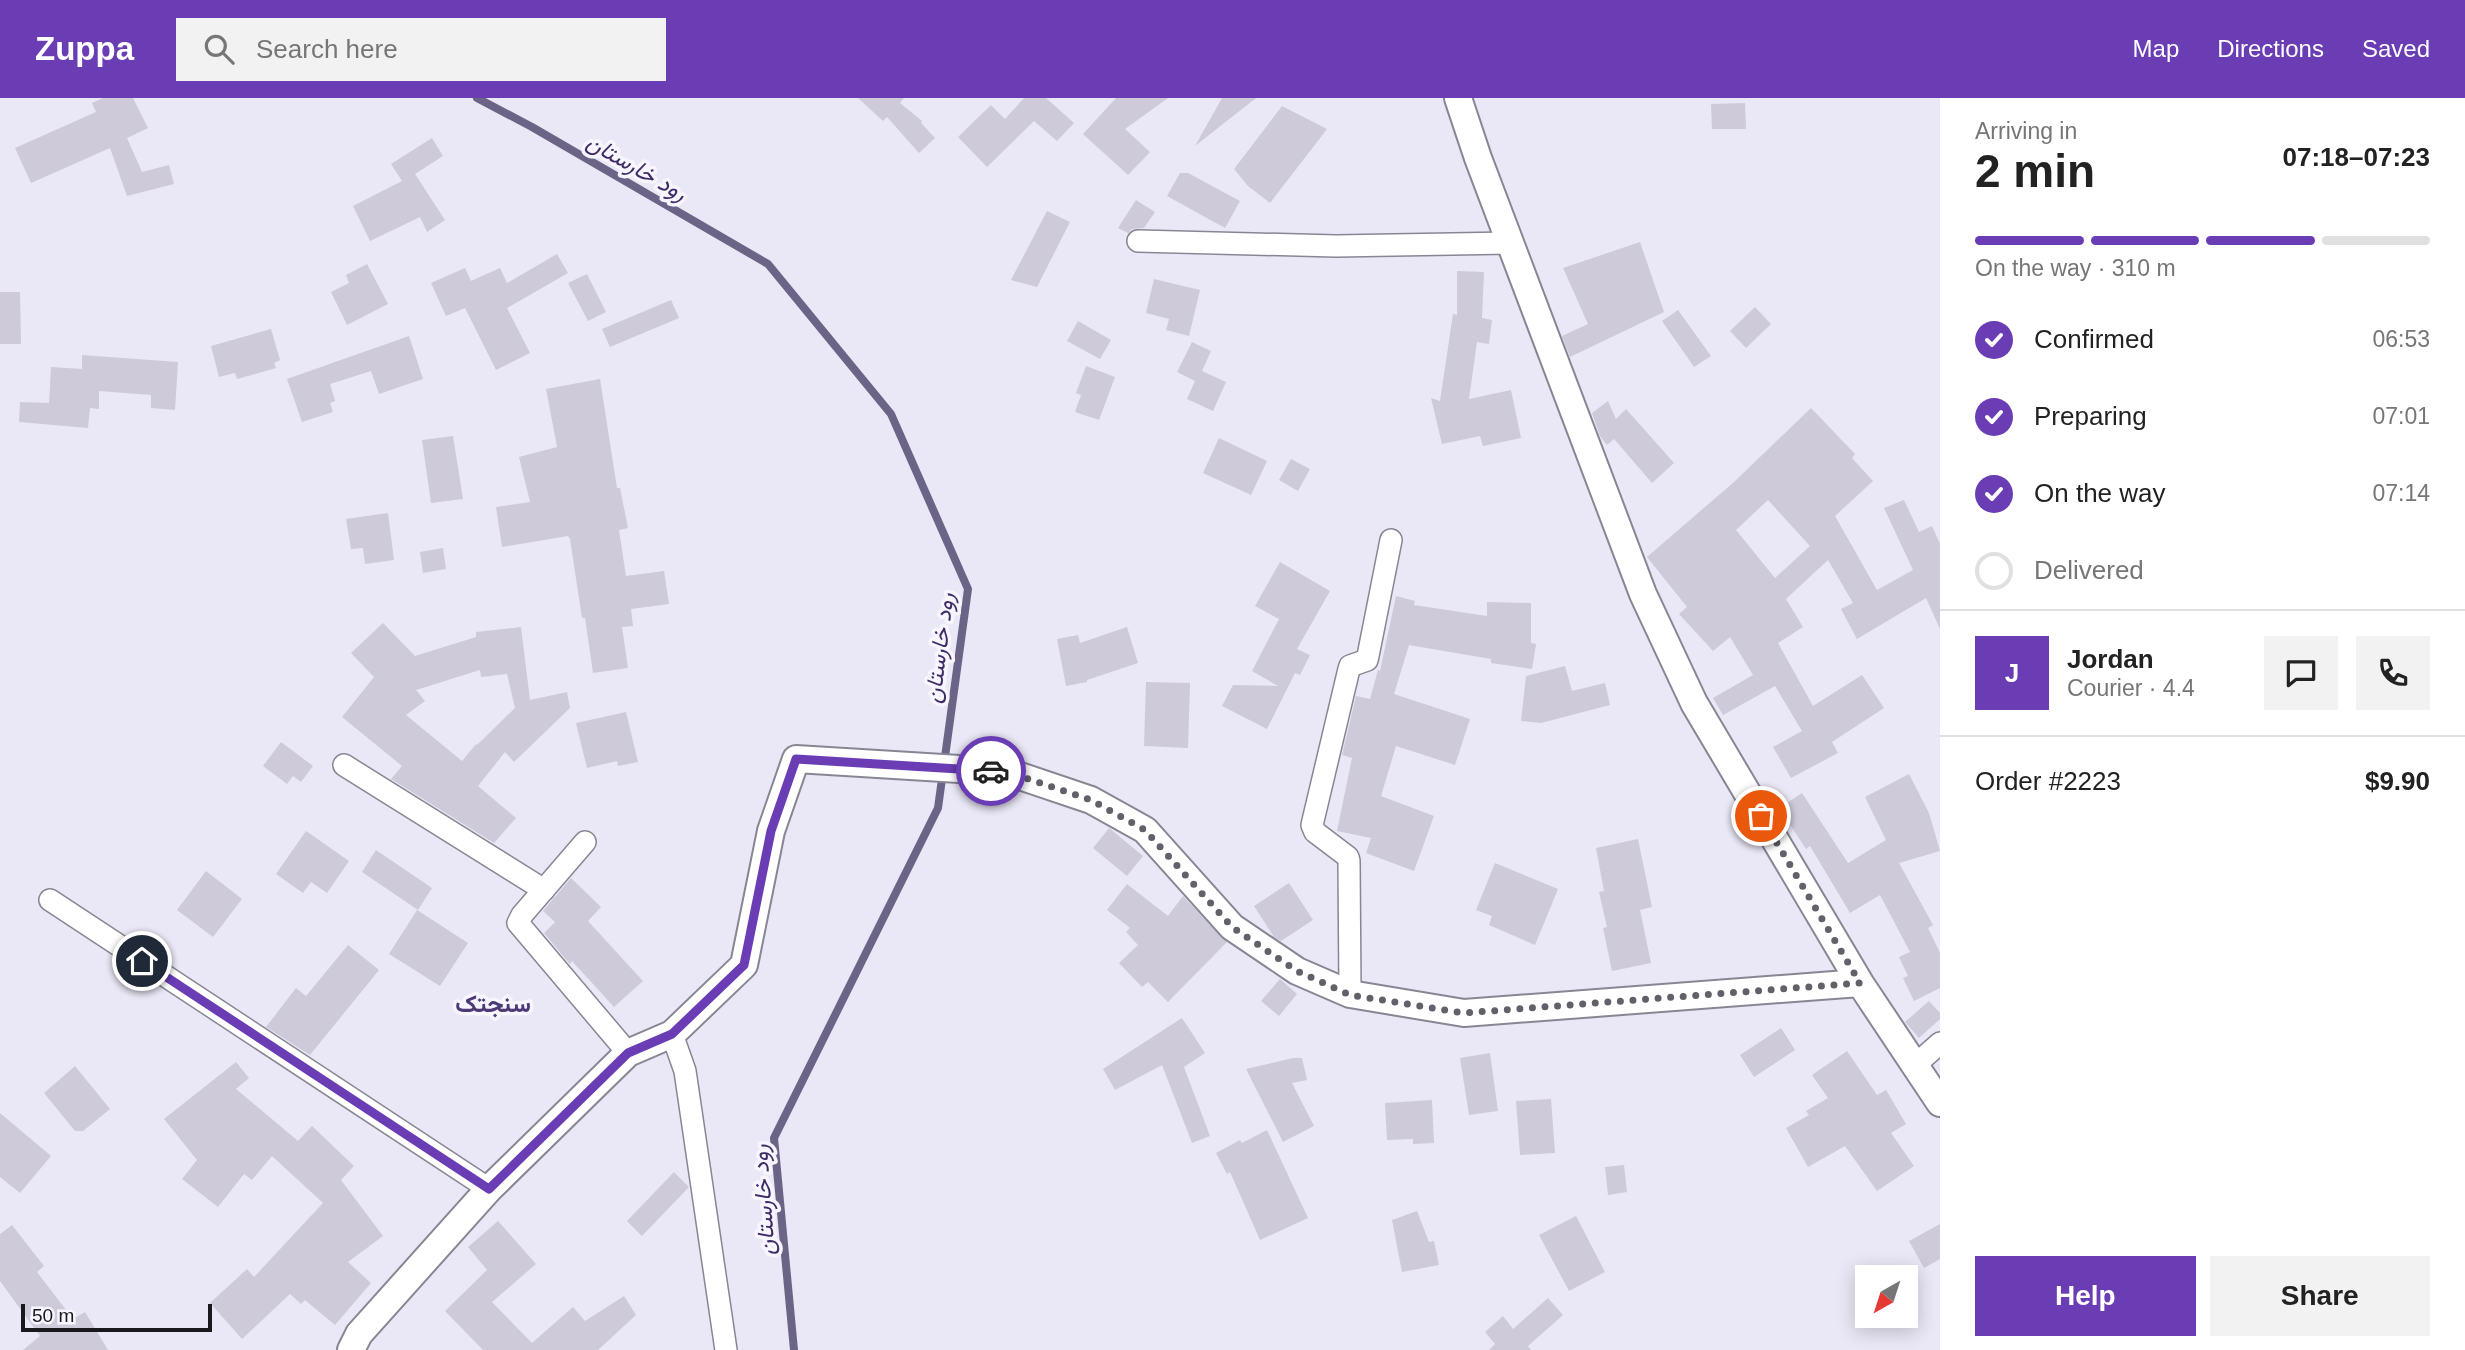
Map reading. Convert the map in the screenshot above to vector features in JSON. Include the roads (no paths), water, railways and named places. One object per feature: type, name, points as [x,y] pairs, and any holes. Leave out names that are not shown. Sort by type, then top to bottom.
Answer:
[{"type":"street","points":[[1458,98],[1478,158],[1643,594],[1694,703],[1860,983],[1940,1102]]},
{"type":"street","points":[[1138,242],[1336,246],[1510,243]]},
{"type":"street","points":[[1350,995],[1349,861],[1348,857],[1315,832],[1312,825],[1349,669],[1350,666],[1367,660],[1391,540]]},
{"type":"street","points":[[351,1350],[359,1334],[489,1189],[628,1053],[672,1034],[744,965],[771,831],[796,759],[1008,772],[1091,800],[1145,830],[1232,927],[1297,971],[1350,995],[1464,1013],[1860,983]]},
{"type":"street","points":[[344,765],[544,890]]},
{"type":"street","points":[[585,842],[518,923],[628,1053]]},
{"type":"street","points":[[50,900],[489,1189]]},
{"type":"street","points":[[672,1034],[685,1071],[726,1350]]},
{"type":"street","points":[[1914,1066],[1940,1043]]},
{"type":"waterway","name":"رود خارستان","points":[[477,98],[768,264],[891,414],[968,589],[938,808],[774,1138],[794,1350]]},
{"type":"district","name":"سنجتک","points":[[493,1004]]}]
